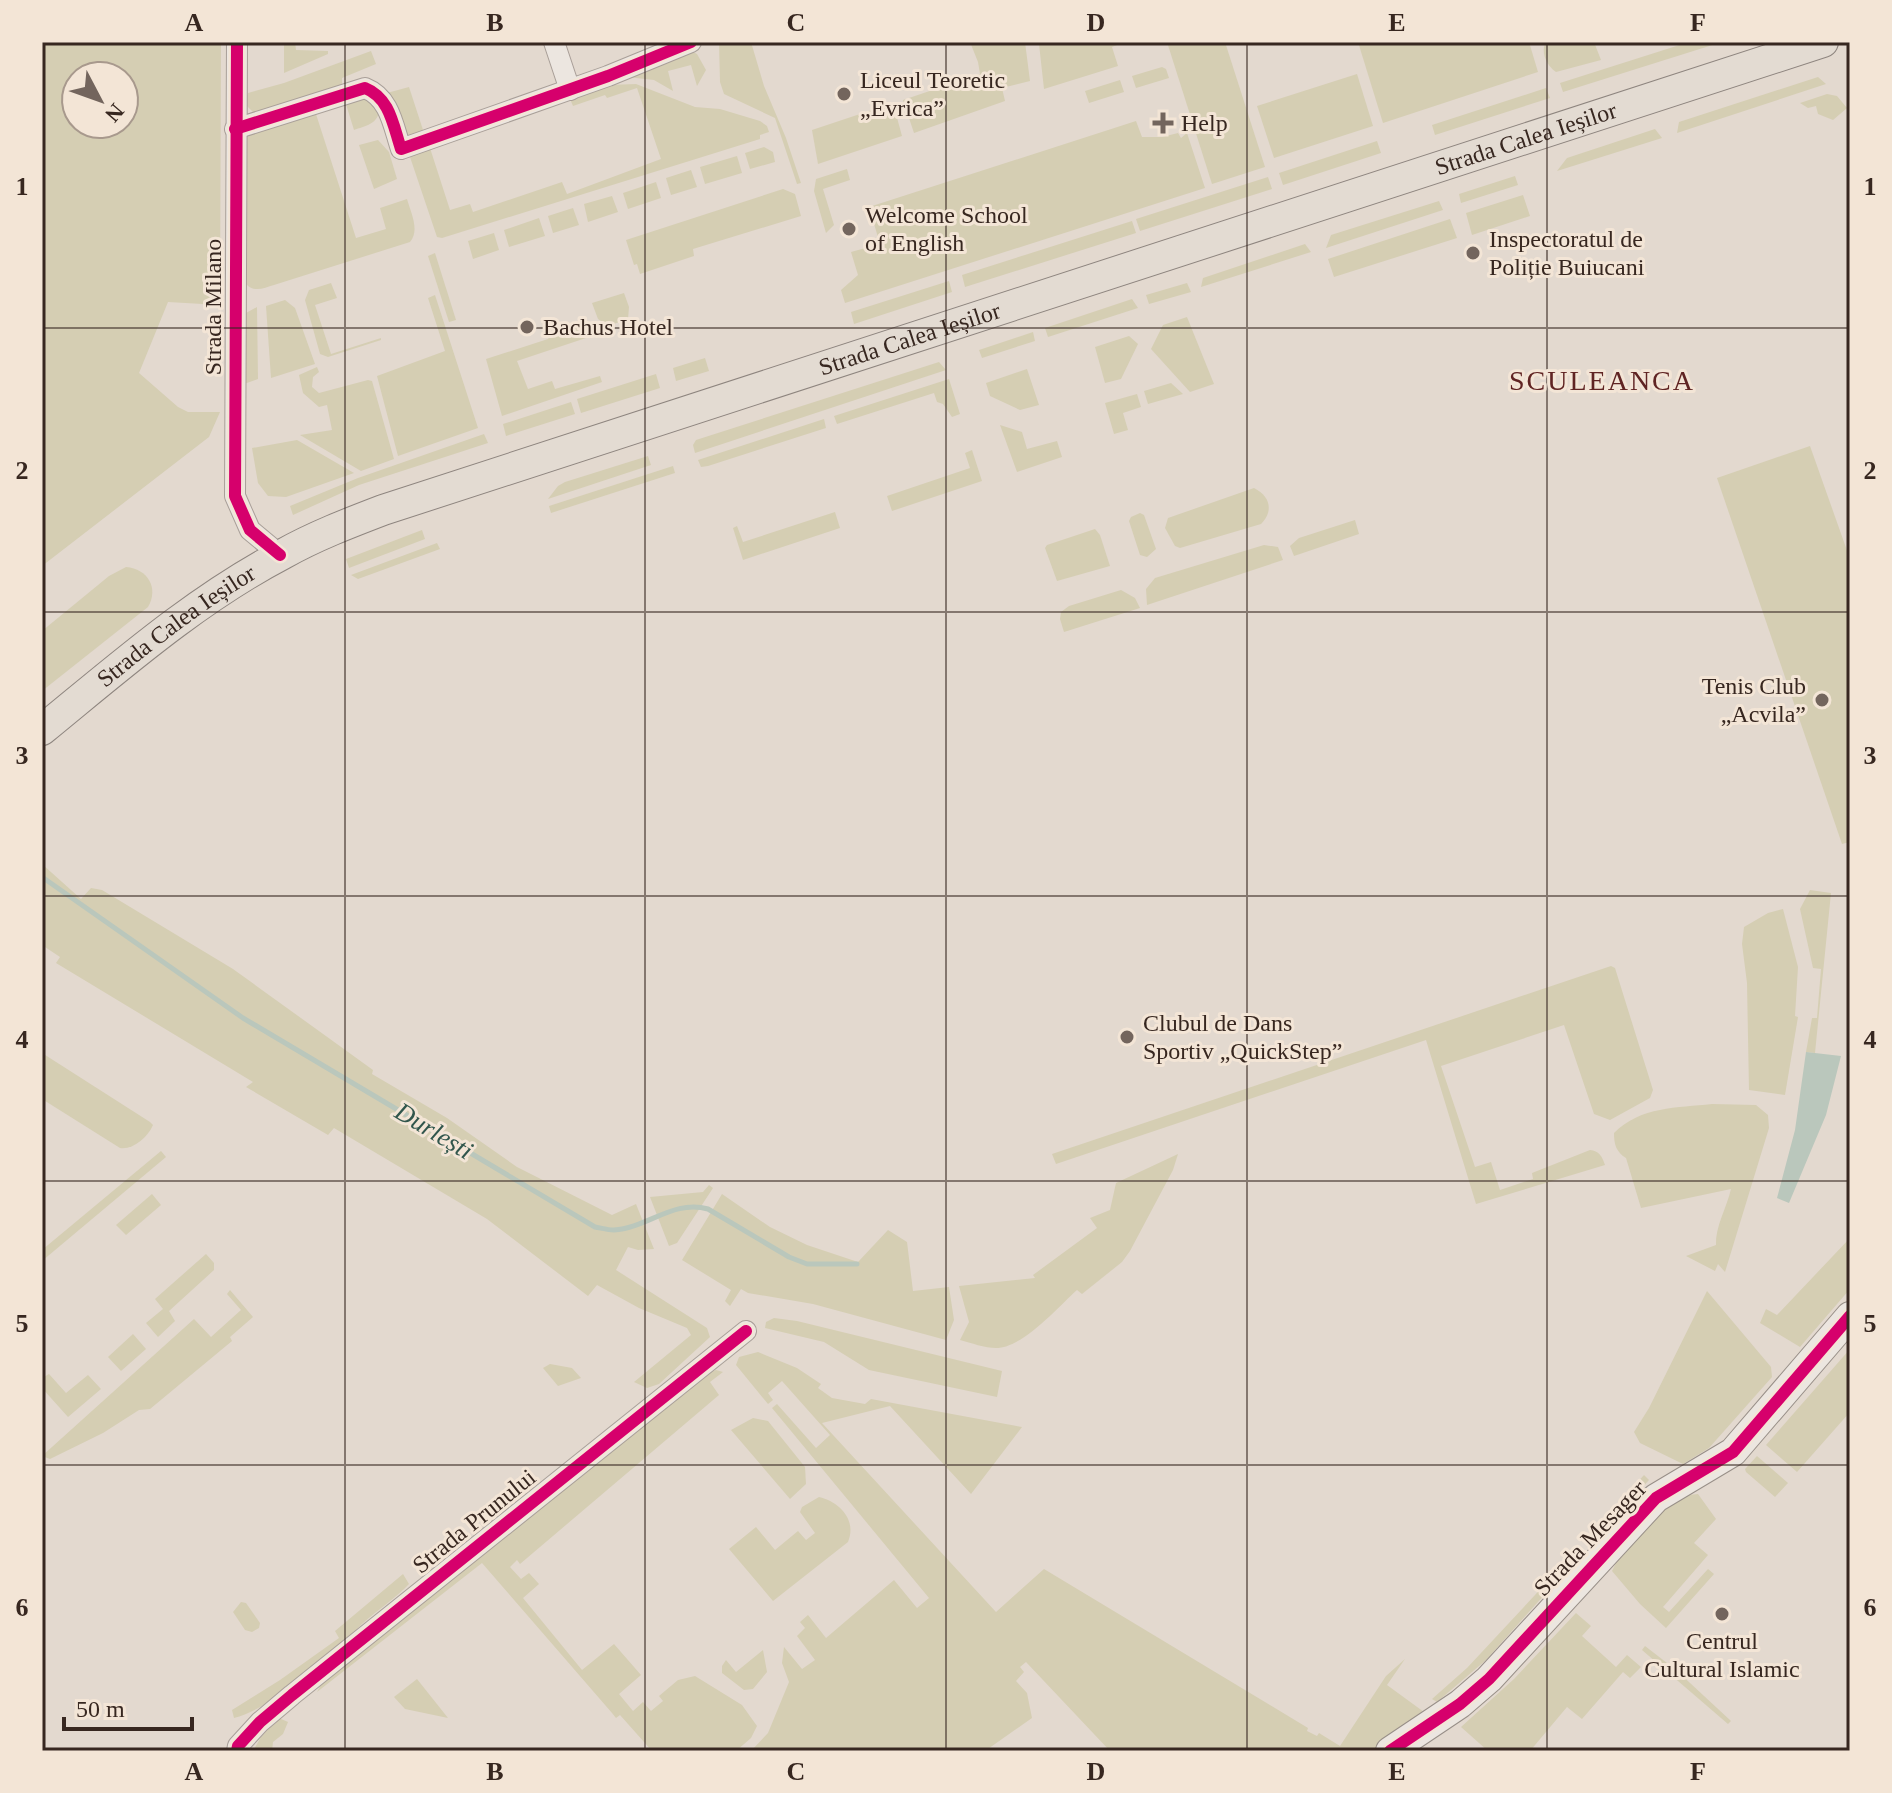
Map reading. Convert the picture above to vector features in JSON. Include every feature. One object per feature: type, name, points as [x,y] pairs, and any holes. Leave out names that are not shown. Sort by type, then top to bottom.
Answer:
[{"type":"main road","name":"Strada Calea Ieșilor","points":[[42,730],[195,610],[280,555],[335,529],[463,482],[1789,48],[1823,42]]},
{"type":"street","name":"Strada Milano","points":[[237,42],[235,496],[250,530],[280,555]]},
{"type":"street","points":[[554,42],[570,90]]},
{"type":"street","points":[[235,129],[365,88],[385,101],[401,149],[570,90],[691,42]]},
{"type":"street","name":"Strada Mesager","points":[[1390,1751],[1460,1704],[1489,1679],[1656,1498],[1733,1452],[1850,1316]]},
{"type":"street","name":"Strada Prunului","points":[[237,1751],[238,1746],[270,1713],[746,1331]]},
{"type":"shaded area","points":[[42,42],[221,42],[220,305],[168,302],[139,373],[188,412],[220,412],[209,437],[42,566]]},
{"type":"shaded area","points":[[284,42],[295,42],[296,50],[328,51],[328,54],[284,73]]},
{"type":"shaded area","points":[[719,42],[751,42],[764,86],[801,183],[797,184],[775,118],[724,94],[720,82]]},
{"type":"shaded area","points":[[970,42],[1025,42],[1030,81],[1002,88],[1005,101],[914,133],[903,100],[980,74]]},
{"type":"shaded area","points":[[1125,42],[1112,47],[1118,66],[1044,89],[1039,44]]},
{"type":"shaded area","points":[[1167,42],[1225,42],[1265,167],[1212,184]]},
{"type":"shaded area","points":[[1358,42],[1529,42],[1538,72],[1383,123]]},
{"type":"shaded area","points":[[1546,42],[1594,42],[1601,60],[1556,72],[1545,58]]},
{"type":"shaded area","points":[[1689,42],[1722,42],[1563,92],[1560,83]]},
{"type":"shaded area","points":[[371,51],[376,64],[342,78],[342,85],[258,112],[253,112],[244,103],[248,93]]},
{"type":"shaded area","points":[[691,51],[697,54],[706,70],[697,86],[691,65],[668,71],[673,91],[654,80],[627,77]]},
{"type":"shaded area","points":[[1162,67],[1169,78],[1136,88],[1132,76]]},
{"type":"shaded area","points":[[1357,74],[1373,126],[1274,158],[1257,106]]},
{"type":"shaded area","points":[[1818,77],[1826,84],[1677,133],[1679,122]]},
{"type":"shaded area","points":[[1120,80],[1124,92],[1089,103],[1085,91]]},
{"type":"shaded area","points":[[636,84],[695,107],[720,109],[760,121],[769,132],[760,135],[760,139],[442,238],[437,237],[410,157],[430,148],[450,210],[470,204],[473,212],[562,182],[567,194],[661,159],[637,88],[573,106],[570,99],[610,85]]},
{"type":"shaded area","points":[[409,87],[424,133],[408,136],[403,133],[387,93]]},
{"type":"shaded area","points":[[1546,88],[1550,98],[1435,135],[1432,125]]},
{"type":"shaded area","points":[[1827,94],[1837,96],[1847,108],[1833,120],[1818,114],[1816,106],[1808,108],[1800,103]]},
{"type":"shaded area","points":[[370,98],[379,112],[378,116],[370,124],[354,130],[345,101]]},
{"type":"shaded area","points":[[893,103],[902,136],[818,164],[812,130]]},
{"type":"shaded area","points":[[315,111],[356,238],[386,229],[380,208],[407,199],[414,221],[413,237],[410,242],[267,287],[252,288],[246,284],[244,140],[256,130]]},
{"type":"shaded area","points":[[1136,121],[1142,137],[1178,133],[1181,138],[1187,133],[1205,188],[845,303],[841,290],[858,275],[851,252],[880,244],[869,207]]},
{"type":"shaded area","points":[[1655,129],[1662,138],[1557,171],[1567,158]]},
{"type":"shaded area","points":[[378,140],[389,152],[397,179],[374,189],[359,145]]},
{"type":"shaded area","points":[[1377,141],[1381,153],[1283,185],[1279,173]]},
{"type":"shaded area","points":[[764,147],[773,152],[775,162],[750,169],[745,153]]},
{"type":"shaded area","points":[[737,156],[742,173],[705,184],[700,167]]},
{"type":"shaded area","points":[[847,169],[850,180],[823,189],[834,225],[826,233],[814,191],[816,179]]},
{"type":"shaded area","points":[[691,170],[697,187],[671,195],[666,178]]},
{"type":"shaded area","points":[[1515,176],[1518,185],[1461,203],[1459,194]]},
{"type":"shaded area","points":[[1268,177],[1272,189],[1140,231],[1136,219]]},
{"type":"shaded area","points":[[656,182],[661,198],[628,209],[623,193]]},
{"type":"shaded area","points":[[783,189],[795,194],[801,216],[693,249],[694,256],[640,274],[637,264],[634,265],[626,240]]},
{"type":"shaded area","points":[[1523,195],[1530,216],[1472,235],[1466,213]]},
{"type":"shaded area","points":[[612,196],[618,212],[588,222],[584,204]]},
{"type":"shaded area","points":[[1439,201],[1443,210],[1326,248],[1331,235]]},
{"type":"shaded area","points":[[573,208],[579,225],[553,233],[548,216]]},
{"type":"shaded area","points":[[539,218],[545,236],[509,247],[504,230]]},
{"type":"shaded area","points":[[1450,219],[1457,238],[1334,277],[1328,259]]},
{"type":"shaded area","points":[[1132,221],[1136,233],[965,287],[962,275]]},
{"type":"shaded area","points":[[494,233],[499,250],[473,259],[468,241]]},
{"type":"shaded area","points":[[1305,244],[1311,252],[1201,287],[1203,278]]},
{"type":"shaded area","points":[[435,253],[456,320],[449,322],[428,256]]},
{"type":"shaded area","points":[[949,281],[952,292],[854,324],[851,312]]},
{"type":"shaded area","points":[[331,283],[337,298],[315,305],[331,354],[381,340],[328,357],[320,354],[305,300],[309,290]]},
{"type":"shaded area","points":[[1187,283],[1191,292],[1149,304],[1146,295]]},
{"type":"shaded area","points":[[624,293],[629,307],[628,319],[608,326],[598,319],[592,303]]},
{"type":"shaded area","points":[[435,295],[478,428],[398,456],[377,376],[445,351],[428,298]]},
{"type":"shaded area","points":[[1132,299],[1138,308],[1048,337],[1045,328]]},
{"type":"shaded area","points":[[285,300],[295,308],[315,364],[271,378],[266,306]]},
{"type":"shaded area","points":[[257,307],[258,379],[244,384],[246,313]]},
{"type":"shaded area","points":[[1187,317],[1214,384],[1190,392],[1151,349],[1163,325]]},
{"type":"shaded area","points":[[594,324],[601,333],[517,361],[528,389],[552,381],[555,389],[600,376],[602,382],[502,416],[486,359]]},
{"type":"shaded area","points":[[1033,332],[1035,341],[982,358],[979,350]]},
{"type":"shaded area","points":[[1129,336],[1138,344],[1121,379],[1105,383],[1095,347]]},
{"type":"shaded area","points":[[705,358],[709,371],[676,381],[673,368]]},
{"type":"shaded area","points":[[939,362],[946,370],[695,453],[693,445],[696,440]]},
{"type":"shaded area","points":[[317,367],[319,372],[313,377],[312,387],[319,393],[372,381],[394,459],[361,471],[300,435],[332,430],[327,405],[319,407],[303,393],[299,375]]},
{"type":"shaded area","points":[[1027,369],[1039,405],[1020,410],[990,396],[986,383]]},
{"type":"shaded area","points":[[656,374],[660,388],[581,413],[577,399]]},
{"type":"shaded area","points":[[949,379],[960,414],[952,417],[943,404],[937,402],[934,393],[837,424],[834,416]]},
{"type":"shaded area","points":[[1171,383],[1183,394],[1148,404],[1144,391]]},
{"type":"shaded area","points":[[1137,394],[1141,407],[1123,413],[1128,430],[1114,434],[1105,403]]},
{"type":"shaded area","points":[[571,402],[575,414],[506,436],[503,424]]},
{"type":"shaded area","points":[[824,419],[826,428],[708,466],[701,467],[698,460]]},
{"type":"shaded area","points":[[1000,425],[1022,432],[1027,449],[1057,441],[1062,457],[1017,472]]},
{"type":"shaded area","points":[[484,434],[488,443],[359,485],[293,515],[290,506],[358,478]]},
{"type":"shaded area","points":[[297,440],[354,473],[286,497],[268,496],[258,483],[252,448]]},
{"type":"shaded area","name":"Tenis Club „Acvila”","points":[[1810,446],[1850,559],[1850,842],[1842,844],[1717,478]]},
{"type":"shaded area","points":[[972,450],[982,481],[892,511],[887,496],[970,468],[965,453]]},
{"type":"shaded area","points":[[648,456],[651,465],[548,499],[565,482]]},
{"type":"shaded area","points":[[673,466],[675,473],[551,513],[549,506]]},
{"type":"shaded area","points":[[1254,488],[1267,499],[1269,509],[1261,524],[1180,548],[1175,546],[1165,528],[1168,518]]},
{"type":"shaded area","points":[[835,512],[840,528],[743,560],[733,528],[737,526],[743,542]]},
{"type":"shaded area","points":[[1140,513],[1144,515],[1156,549],[1147,557],[1140,555],[1129,521]]},
{"type":"shaded area","points":[[1355,520],[1359,534],[1294,556],[1290,546],[1299,538]]},
{"type":"shaded area","points":[[1095,529],[1110,566],[1057,581],[1045,548],[1047,545]]},
{"type":"shaded area","points":[[422,530],[425,539],[349,568],[346,559]]},
{"type":"shaded area","points":[[437,543],[440,549],[358,579],[351,575]]},
{"type":"shaded area","points":[[1264,545],[1278,547],[1283,560],[1147,605],[1146,589],[1155,578]]},
{"type":"shaded area","points":[[126,567],[140,571],[149,581],[152,593],[148,607],[42,691],[42,631],[109,576]]},
{"type":"shaded area","points":[[1121,590],[1135,598],[1140,608],[1064,632],[1061,612],[1069,606]]},
{"type":"shaded area","points":[[42,864],[81,899],[91,888],[102,890],[233,969],[373,1070],[372,1074],[447,1118],[517,1167],[612,1215],[636,1204],[654,1249],[628,1247],[616,1270],[707,1328],[710,1337],[659,1384],[647,1388],[634,1382],[691,1335],[687,1328],[639,1308],[597,1285],[588,1296],[487,1219],[334,1128],[328,1135],[246,1087],[253,1082],[56,963],[60,957],[42,945]]},
{"type":"shaded area","points":[[1810,890],[1831,893],[1815,1053],[1806,1052],[1812,1018],[1817,1018],[1821,969],[1813,968],[1800,909]]},
{"type":"shaded area","points":[[1783,909],[1798,967],[1795,1016],[1798,1017],[1785,1095],[1749,1090],[1747,983],[1742,944],[1744,927],[1768,913]]},
{"type":"shaded area","points":[[1611,966],[1615,968],[1653,1090],[1650,1098],[1610,1120],[1594,1114],[1564,1025],[1441,1066],[1475,1167],[1491,1162],[1500,1190],[1533,1179],[1532,1173],[1590,1150],[1600,1154],[1605,1165],[1476,1204],[1426,1040],[1056,1164],[1052,1154]]},
{"type":"shaded area","points":[[1806,1052],[1841,1056],[1826,1115],[1789,1203],[1777,1198],[1795,1130]]},
{"type":"shaded area","points":[[42,1053],[150,1122],[153,1125],[148,1134],[135,1145],[120,1148],[42,1099]]},
{"type":"shaded area","points":[[1712,1104],[1756,1105],[1768,1115],[1769,1128],[1725,1272],[1718,1264],[1715,1271],[1686,1256],[1716,1245],[1719,1224],[1731,1189],[1641,1208],[1626,1158],[1618,1150],[1614,1137],[1614,1133],[1625,1124],[1648,1113]]},
{"type":"shaded area","points":[[161,1151],[166,1157],[42,1261],[42,1250]]},
{"type":"shaded area","points":[[1178,1154],[1173,1170],[1122,1262],[1082,1294],[1077,1290],[1040,1325],[1017,1341],[996,1348],[960,1340],[969,1322],[959,1286],[1035,1278],[1033,1275],[1097,1228],[1090,1218],[1110,1210],[1116,1183]]},
{"type":"shaded area","points":[[709,1185],[713,1188],[677,1243],[669,1246],[650,1197],[703,1192]]},
{"type":"shaded area","points":[[152,1194],[161,1205],[126,1235],[116,1225]]},
{"type":"shaded area","points":[[722,1194],[770,1227],[807,1245],[858,1262],[888,1230],[907,1242],[913,1291],[949,1287],[954,1320],[946,1340],[813,1304],[748,1293],[741,1289],[730,1306],[725,1301],[731,1290],[682,1260]]},
{"type":"shaded area","points":[[1850,1238],[1850,1289],[1800,1347],[1760,1323],[1766,1309],[1777,1315]]},
{"type":"shaded area","points":[[206,1254],[214,1263],[214,1270],[169,1311],[175,1321],[158,1337],[146,1323],[163,1309],[155,1299]]},
{"type":"shaded area","points":[[230,1290],[253,1317],[230,1337],[232,1341],[150,1409],[139,1410],[103,1433],[50,1459],[42,1456],[194,1319],[211,1337],[241,1310],[227,1294]]},
{"type":"shaded area","points":[[1707,1291],[1771,1367],[1772,1377],[1709,1448],[1683,1464],[1640,1443],[1634,1432]]},
{"type":"shaded area","points":[[774,1318],[1002,1371],[997,1397],[869,1370],[824,1342],[765,1328],[766,1322]]},
{"type":"shaded area","points":[[133,1334],[146,1349],[121,1371],[108,1357]]},
{"type":"shaded area","points":[[1850,1349],[1850,1412],[1797,1472],[1766,1445]]},
{"type":"shaded area","points":[[758,1352],[797,1368],[821,1384],[818,1388],[832,1398],[865,1404],[871,1399],[1022,1427],[971,1494],[890,1406],[822,1423],[996,1612],[1044,1569],[1308,1728],[1307,1731],[1317,1736],[1319,1733],[1340,1746],[1386,1676],[1405,1659],[1387,1685],[1424,1712],[1378,1751],[1110,1751],[1026,1662],[1020,1667],[1024,1672],[1016,1681],[1027,1693],[1032,1718],[985,1751],[751,1751],[768,1733],[789,1682],[782,1663],[784,1647],[802,1669],[815,1660],[797,1636],[805,1628],[800,1622],[808,1615],[826,1638],[894,1580],[917,1608],[929,1598],[772,1408],[777,1404],[816,1448],[830,1435],[782,1381],[768,1393],[773,1400],[768,1404],[736,1365],[739,1357]]},
{"type":"shaded area","points":[[550,1364],[572,1368],[581,1378],[558,1386],[543,1368]]},
{"type":"shaded area","points":[[716,1370],[723,1372],[710,1382],[719,1395],[520,1564],[517,1560],[510,1567],[521,1579],[529,1573],[539,1584],[523,1598],[582,1670],[614,1644],[641,1675],[619,1694],[633,1711],[643,1702],[651,1711],[663,1701],[659,1696],[678,1680],[695,1676],[742,1705],[757,1726],[751,1738],[736,1751],[652,1751],[620,1715],[616,1718],[482,1563],[317,1692],[323,1680],[705,1374]]},
{"type":"shaded area","points":[[49,1374],[66,1393],[88,1375],[101,1389],[68,1417],[42,1388],[42,1378]]},
{"type":"shaded area","points":[[753,1418],[768,1421],[805,1467],[806,1484],[790,1499],[731,1430]]},
{"type":"shaded area","points":[[1757,1456],[1788,1483],[1775,1497],[1746,1472],[1745,1469]]},
{"type":"shaded area","points":[[1644,1475],[1649,1480],[1596,1538],[1591,1534]]},
{"type":"shaded area","points":[[1698,1494],[1716,1519],[1694,1543],[1708,1555],[1663,1607],[1669,1612],[1708,1569],[1714,1574],[1666,1628],[1612,1571],[1669,1502],[1680,1496]]},
{"type":"shaded area","points":[[819,1497],[834,1503],[845,1513],[850,1526],[848,1542],[773,1601],[729,1549],[756,1527],[775,1550],[798,1531],[806,1540],[815,1533],[800,1512],[802,1507]]},
{"type":"shaded area","points":[[1577,1550],[1581,1554],[1486,1660],[1437,1702],[1432,1699],[1467,1668]]},
{"type":"shaded area","points":[[403,1574],[409,1584],[319,1664],[267,1703],[234,1718],[232,1710],[339,1638],[335,1631]]},
{"type":"shaded area","points":[[241,1602],[246,1603],[260,1623],[259,1628],[252,1632],[245,1630],[233,1612]]},
{"type":"shaded area","points":[[1576,1613],[1591,1626],[1582,1636],[1616,1667],[1627,1655],[1641,1667],[1630,1678],[1623,1672],[1582,1719],[1567,1707],[1530,1751],[1488,1751],[1461,1727],[1514,1679]]},
{"type":"shaded area","points":[[1645,1646],[1731,1721],[1728,1724],[1642,1650]]},
{"type":"shaded area","points":[[763,1650],[767,1672],[753,1689],[744,1690],[722,1673],[726,1660],[736,1672]]},
{"type":"shaded area","points":[[417,1679],[448,1718],[405,1709],[394,1697]]},
{"type":"shaded area","points":[[279,1718],[288,1722],[283,1734],[273,1742],[272,1751],[253,1751],[261,1737]]},
{"type":"waterway","name":"Durlești","points":[[42,877],[243,1018],[595,1227],[626,1228],[672,1211],[696,1207],[708,1209],[789,1257],[807,1264],[857,1264]]},
{"type":"cycle path","points":[[237,42],[235,496],[250,530],[280,555]]},
{"type":"cycle path","points":[[235,129],[365,88],[385,105],[401,149],[608,76],[691,42]]},
{"type":"cycle path","points":[[1390,1751],[1460,1704],[1489,1679],[1656,1498],[1733,1452],[1850,1316]]},
{"type":"cycle path","points":[[237,1751],[260,1722],[292,1695],[746,1331]]},
{"type":"place","name":"Liceul Teoretic „Evrica”","points":[[844,94]]},
{"type":"place","name":"Help","points":[[1163,123]]},
{"type":"place","name":"Welcome School of English","points":[[849,229]]},
{"type":"place","name":"Inspectoratul de Poliție Buiucani","points":[[1473,253]]},
{"type":"place","name":"Bachus Hotel","points":[[527,327]]},
{"type":"place","name":"Tenis Club „Acvila”","points":[[1822,700]]},
{"type":"place","name":"Clubul de Dans Sportiv „QuickStep”","points":[[1127,1037]]},
{"type":"place","name":"Centrul Cultural Islamic","points":[[1722,1614]]},
{"type":"district","name":"SCULEANCA","points":[[1602,380]]}]
